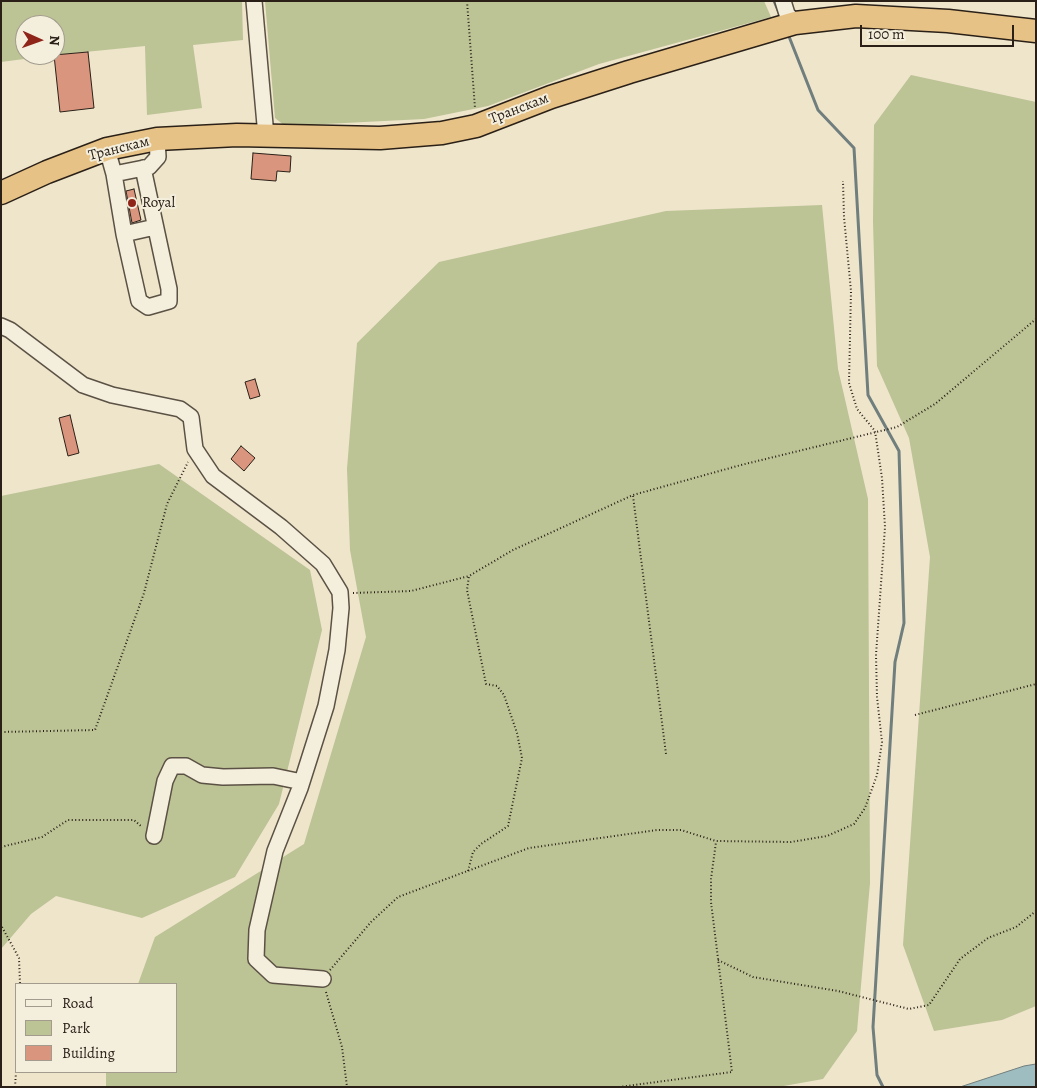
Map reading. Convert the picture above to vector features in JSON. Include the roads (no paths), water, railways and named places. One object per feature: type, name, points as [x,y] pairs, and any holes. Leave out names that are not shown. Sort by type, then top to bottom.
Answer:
[{"type":"highway","name":"Транскам","points":[[1,193],[47,172],[107,149],[157,139],[203,135],[380,138],[442,133],[476,126],[551,97],[620,74],[796,23],[856,16],[948,21],[1036,31]]},
{"type":"street","points":[[254,1],[266,136]]},
{"type":"street","points":[[783,1],[787,14],[796,23]]},
{"type":"street","points":[[114,174],[149,167],[158,157],[157,139]]},
{"type":"street","points":[[107,149],[114,174],[124,234],[139,301],[148,307],[169,301],[169,289],[154,227],[144,168]]},
{"type":"street","points":[[124,234],[154,227]]},
{"type":"street","points":[[1,326],[10,330],[83,385],[112,395],[180,409],[190,417],[195,449],[213,476],[281,527],[323,564],[340,592],[341,608],[337,650],[326,706],[302,782],[274,851],[257,930],[256,958],[273,975],[323,979]]},
{"type":"street","points":[[154,836],[165,781],[172,766],[186,766],[202,775],[223,777],[273,776],[302,782]]},
{"type":"water","points":[[1036,1064],[1036,1087],[960,1087],[1024,1066]]},
{"type":"waterway","points":[[774,1],[780,15]]},
{"type":"waterway","points":[[788,34],[818,110],[854,148],[868,395],[899,451],[904,623],[895,662],[873,1027],[877,1075],[883,1087]]},
{"type":"place","name":"Royal","points":[[132,203]]}]
